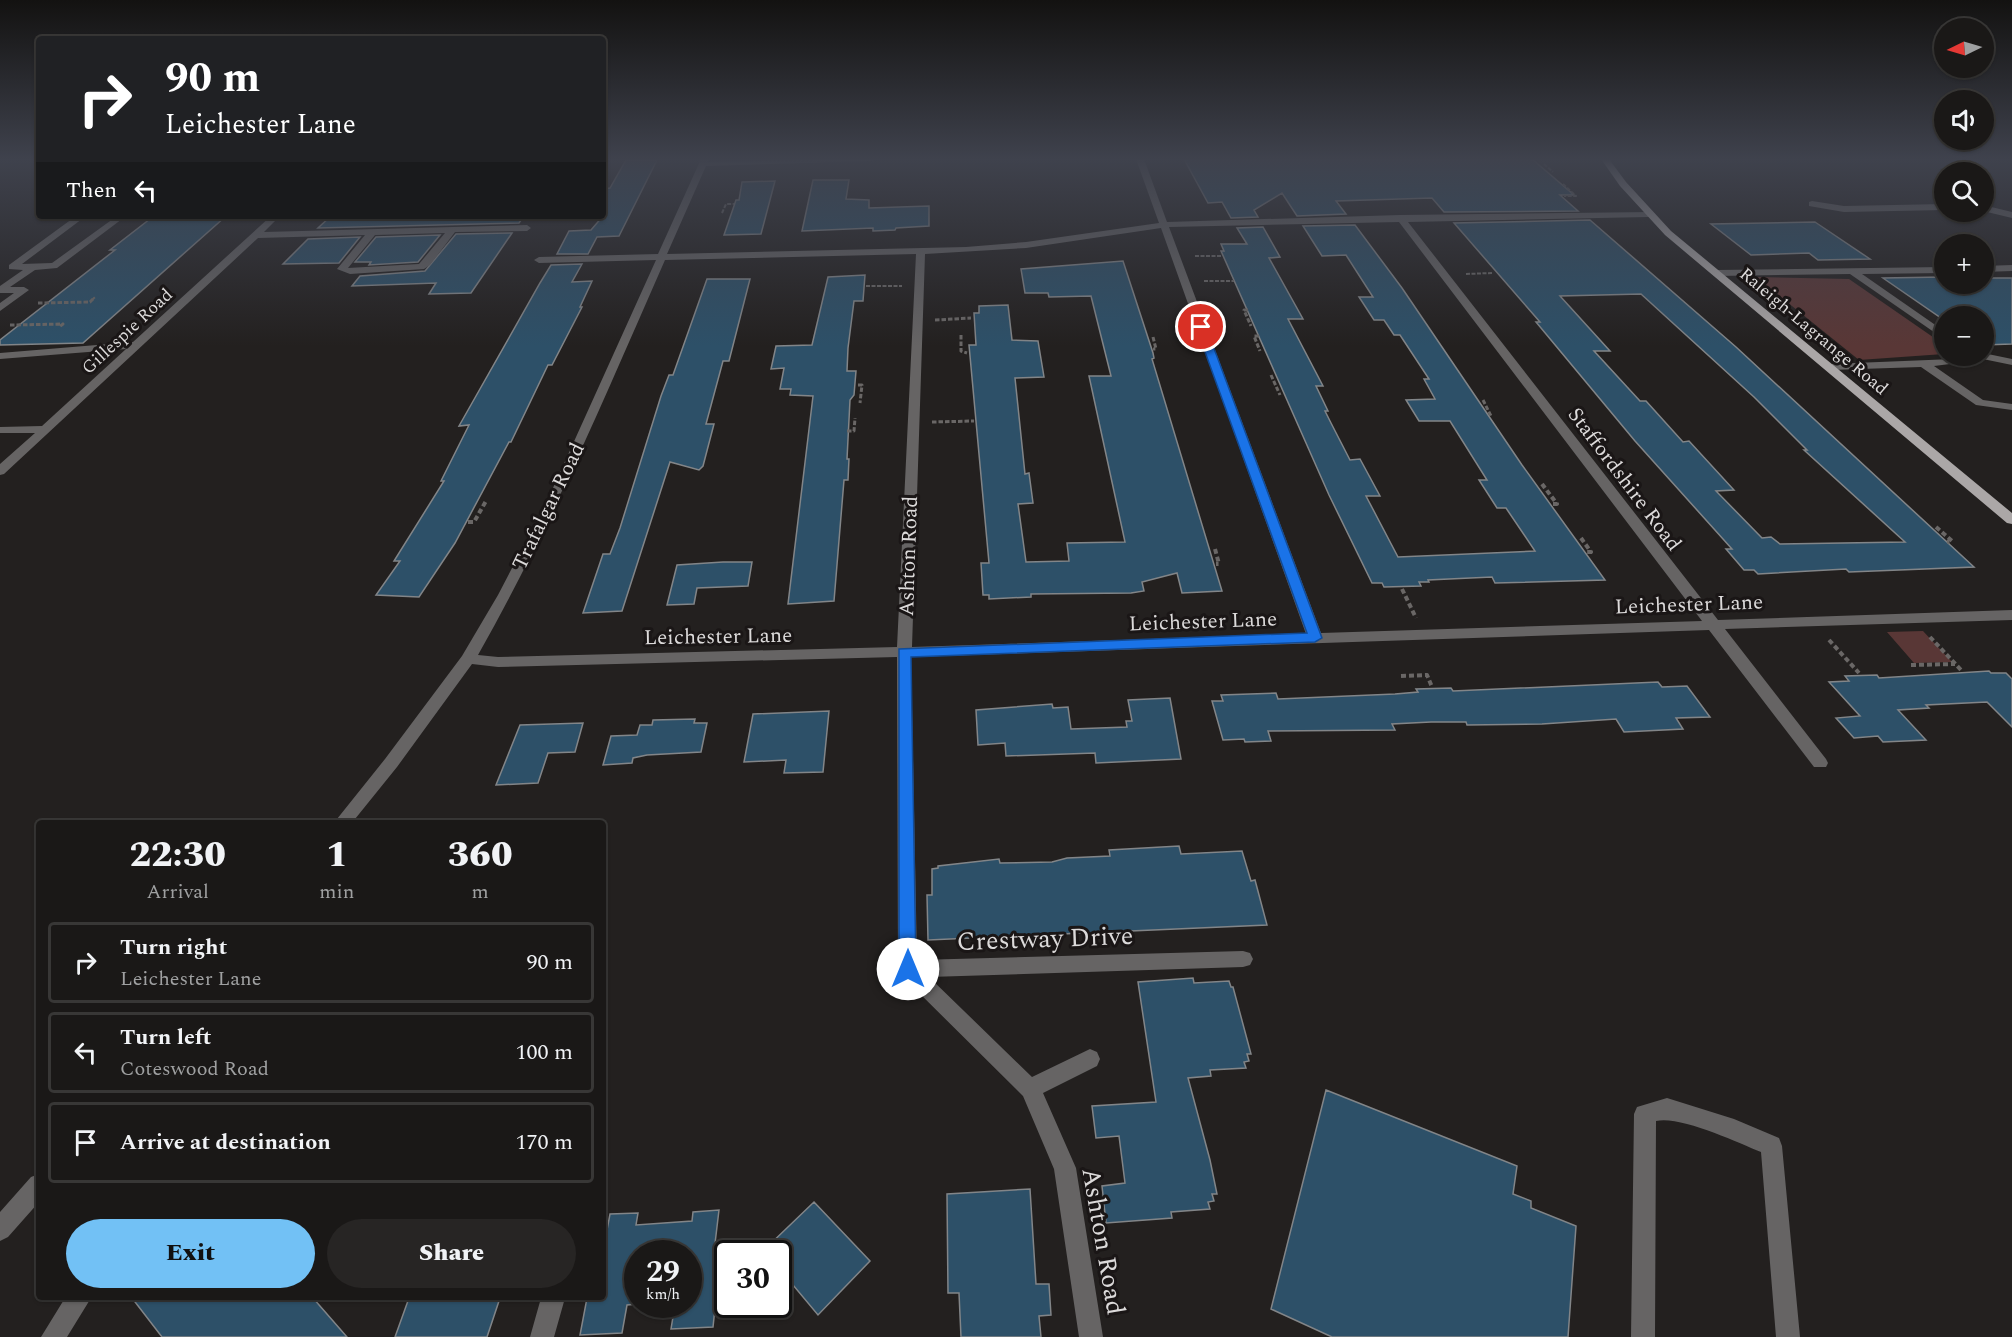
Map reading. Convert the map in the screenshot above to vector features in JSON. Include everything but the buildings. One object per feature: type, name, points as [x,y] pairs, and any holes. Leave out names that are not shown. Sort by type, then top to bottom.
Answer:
[{"type":"main road","name":"Raleigh-Lagrange Road","points":[[1657,221],[2012,520]]},
{"type":"street","points":[[75,221],[12,267],[54,266],[115,221]]},
{"type":"street","name":"Gillespie Road","points":[[0,471],[270,221]]},
{"type":"street","name":"Trafalgar Road","points":[[344,820],[391,763],[468,659],[555,499],[677,221]]},
{"type":"street","points":[[1162,221],[1315,638]]},
{"type":"street","points":[[539,260],[921,251],[1026,245],[1163,225],[1285,221]]},
{"type":"street","name":"Staffordshire Road","points":[[1403,221],[1820,763]]},
{"type":"street","points":[[255,235],[527,228]]},
{"type":"street","points":[[372,232],[342,269],[350,271],[421,267],[428,263],[452,230]]},
{"type":"street","name":"Ashton Road","points":[[908,969],[904,652],[921,251]]},
{"type":"street","points":[[0,290],[33,267]]},
{"type":"street","points":[[1994,269],[2012,268]]},
{"type":"street","points":[[1716,273],[1934,270]]},
{"type":"street","points":[[1852,271],[1934,329]]},
{"type":"street","points":[[0,290],[24,290],[0,308]]},
{"type":"street","points":[[0,356],[136,345]]},
{"type":"street","points":[[1994,358],[2012,362]]},
{"type":"street","points":[[1830,367],[1934,363]]},
{"type":"street","points":[[1924,364],[1980,403],[2012,407]]},
{"type":"street","points":[[0,430],[46,429]]},
{"type":"street","points":[[0,440],[34,439]]},
{"type":"street","name":"Leichester Lane","points":[[468,659],[498,662],[904,652],[2012,615]]},
{"type":"street","name":"Crestway Drive","points":[[908,969],[1243,959]]},
{"type":"street","points":[[908,969],[1030,1089],[1090,1059]]},
{"type":"street","name":"Ashton Road","points":[[1030,1089],[1065,1168],[1091,1337]]},
{"type":"street","points":[[1642,1337],[1645,1114],[1667,1108],[1734,1130],[1771,1146],[1788,1337]]},
{"type":"street","points":[[0,1229],[36,1188]]},
{"type":"street","points":[[53,1337],[78,1300]]},
{"type":"street","points":[[542,1337],[552,1300]]},
{"type":"path","points":[[1187,256],[1221,256]]},
{"type":"path","points":[[1465,274],[1492,273]]},
{"type":"path","points":[[1197,282],[1234,281]]},
{"type":"path","points":[[866,286],[907,286]]},
{"type":"path","points":[[38,303],[90,302],[95,297]]},
{"type":"path","points":[[1248,310],[1244,310],[1251,326]]},
{"type":"path","points":[[931,320],[971,318]]},
{"type":"path","points":[[10,325],[63,324],[59,327]]},
{"type":"path","points":[[961,335],[961,351],[967,353]]},
{"type":"path","points":[[1258,336],[1254,336],[1260,351]]},
{"type":"path","points":[[1153,338],[1156,349],[1153,349]]},
{"type":"path","points":[[1271,375],[1280,395]]},
{"type":"path","points":[[858,385],[862,385],[860,403]]},
{"type":"path","points":[[1483,400],[1493,416],[1491,416]]},
{"type":"path","points":[[847,431],[854,431],[855,418]]},
{"type":"path","points":[[929,422],[974,421]]},
{"type":"path","points":[[1542,484],[1557,504],[1551,504]]},
{"type":"path","points":[[468,522],[474,522],[486,501]]},
{"type":"path","points":[[1936,527],[1952,541],[1947,542]]},
{"type":"path","points":[[1581,538],[1591,552],[1586,552]]},
{"type":"path","points":[[1215,549],[1219,564],[1216,564]]},
{"type":"path","points":[[1402,588],[1418,622]]},
{"type":"path","points":[[1925,631],[1962,671]]},
{"type":"path","points":[[1825,635],[1859,673]]},
{"type":"path","points":[[1911,665],[1956,664]]},
{"type":"path","points":[[1401,676],[1427,675],[1432,687]]},
{"type":"shaded area","points":[[1756,277],[1849,279],[1934,338],[1934,355],[1859,360]]},
{"type":"shaded area","points":[[1923,631],[1952,662],[1914,663],[1887,632]]},
{"type":"route","points":[[908,969],[904,652],[1315,638],[1201,327]]}]
